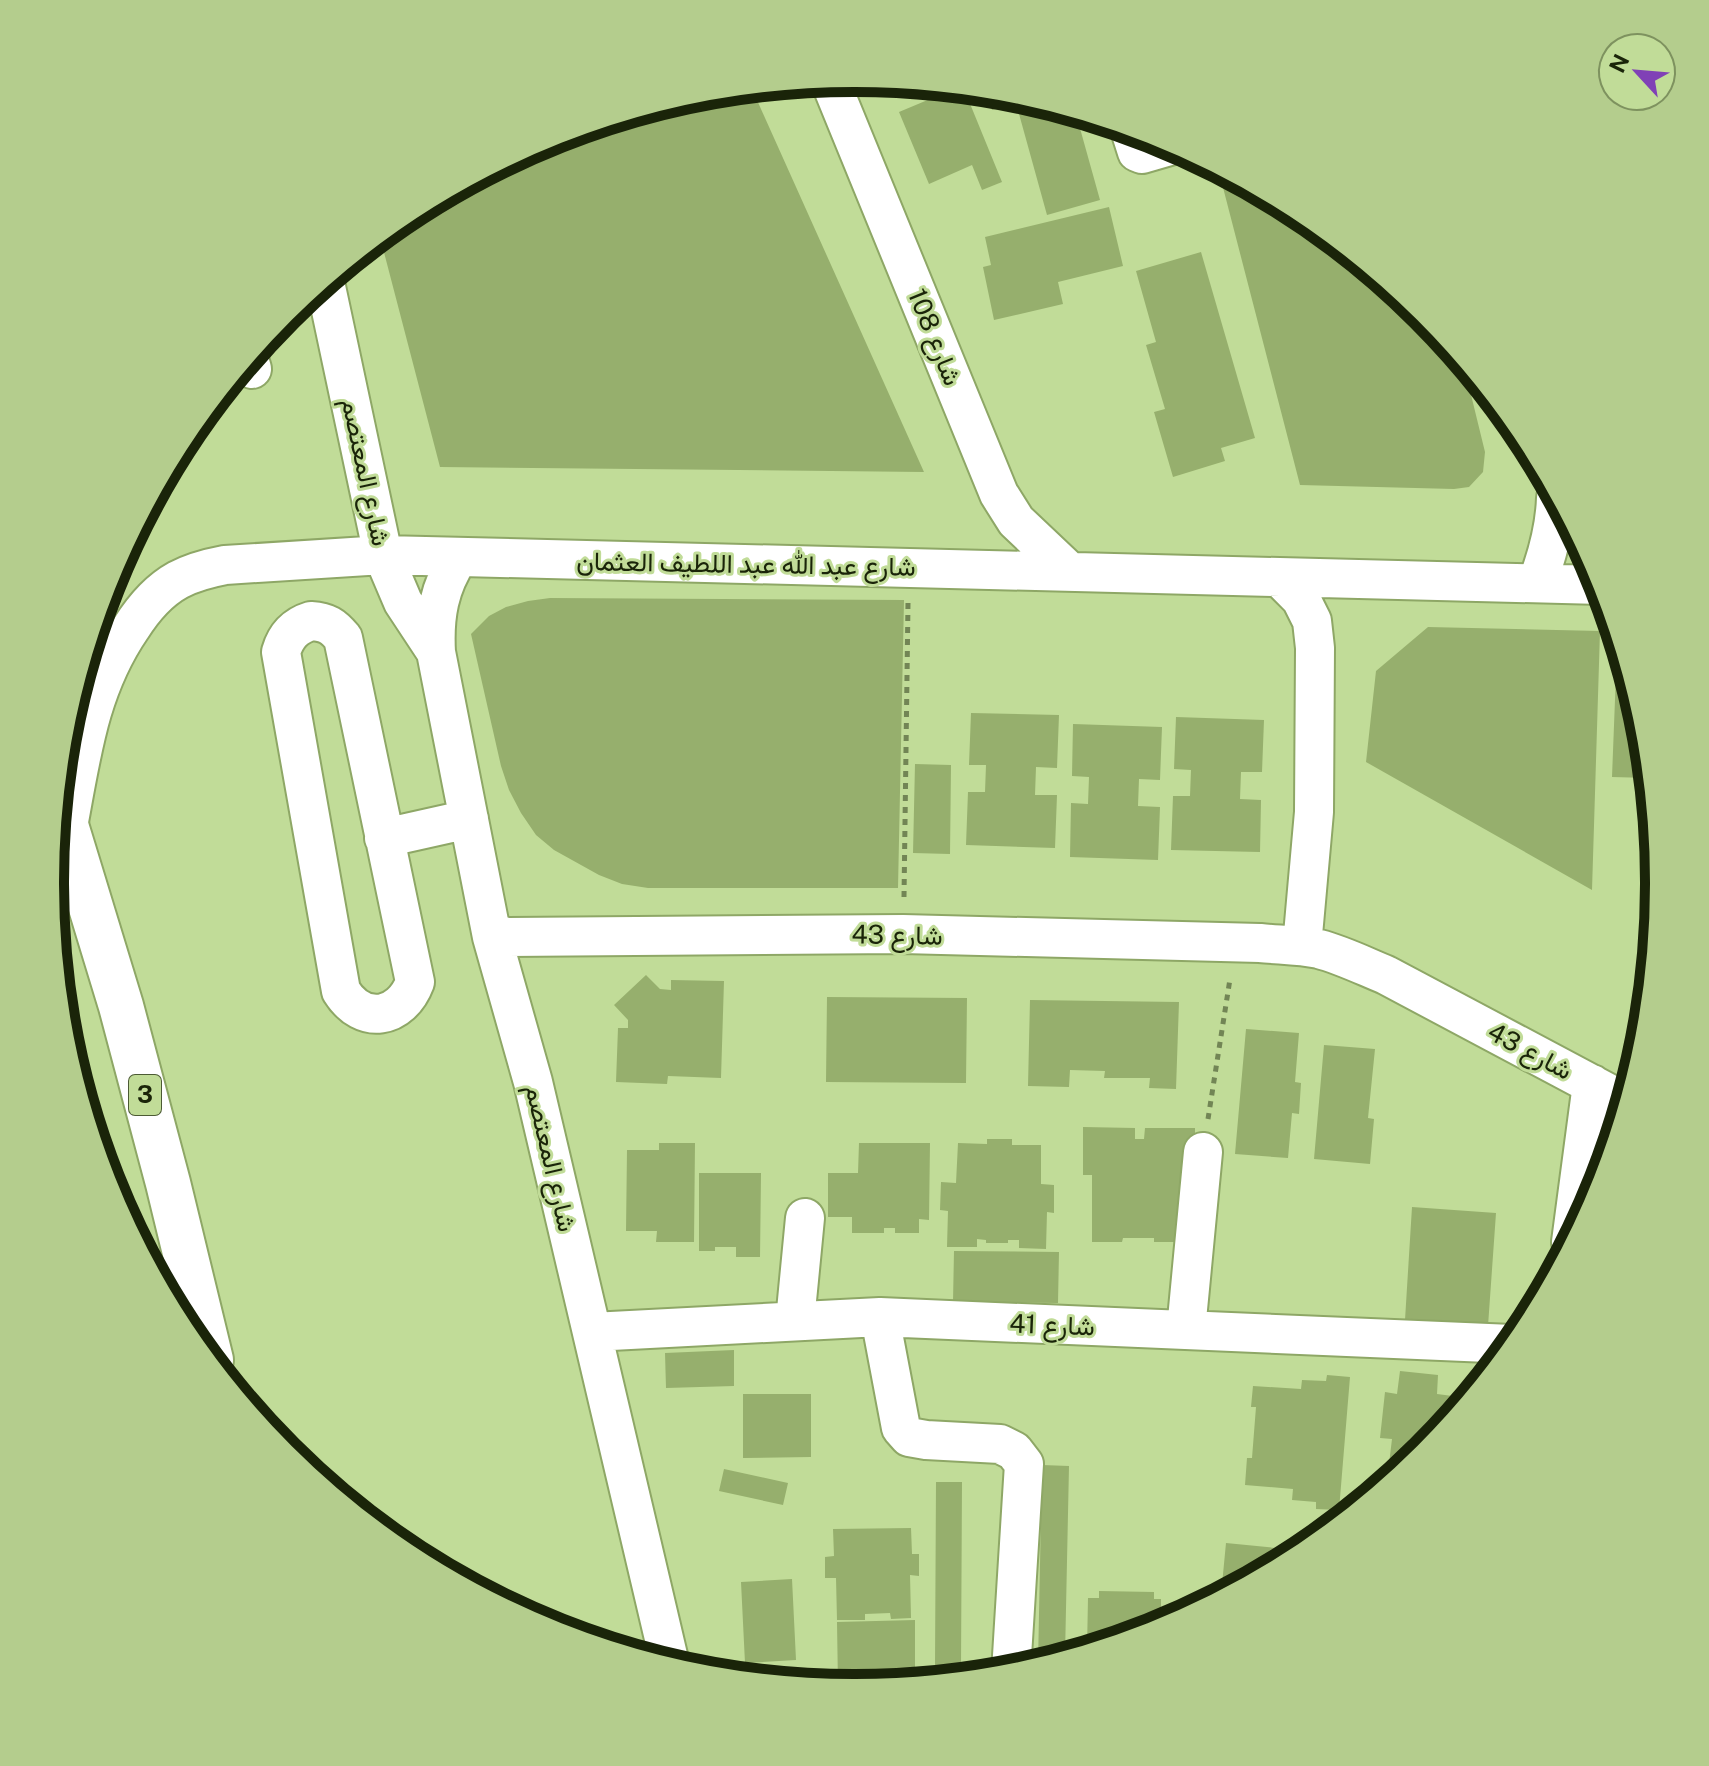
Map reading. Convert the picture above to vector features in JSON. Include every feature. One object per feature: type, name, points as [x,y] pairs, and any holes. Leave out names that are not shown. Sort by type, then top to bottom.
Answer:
[{"type":"main road","name":"3","points":[[66,826],[125,1020],[204,1332]]},
{"type":"street","name":"شارع 108","points":[[835,93],[999,494],[1016,521],[1070,572]]},
{"type":"street","points":[[1134,144],[1137,152],[1142,154],[1152,151]]},
{"type":"street","name":"شارع المعتصم","points":[[328,294],[383,555],[403,602],[436,652]]},
{"type":"street","points":[[1537,583],[1549,552],[1556,520]]},
{"type":"street","name":"شارع عبد الله عبد اللطيف العثمان","points":[[70,789],[96,694],[139,615],[177,580],[200,570],[225,565],[383,555],[1587,585]]},
{"type":"street","name":"شارع المعتصم","points":[[459,557],[442,588],[437,609],[436,652],[492,937],[533,1082],[667,1651]]},
{"type":"street","points":[[1279,577],[1301,599],[1312,621],[1315,648],[1314,812],[1302,946]]},
{"type":"street","points":[[322,622],[333,626],[343,638],[384,838],[415,982],[403,1003],[393,1010],[370,1014],[349,1004],[341,991],[281,652],[284,640],[301,624],[322,622]]},
{"type":"street","points":[[384,838],[469,819]]},
{"type":"street","name":"شارع 43","points":[[492,937],[903,934],[1302,946],[1353,961],[1386,975],[1609,1093]]},
{"type":"street","points":[[1586,1183],[1609,1093]]},
{"type":"street","points":[[1186,1330],[1203,1152]]},
{"type":"street","points":[[795,1321],[805,1218]]},
{"type":"street","points":[[880,1317],[901,1428],[909,1437],[1000,1444],[1014,1451],[1024,1464],[1012,1657]]},
{"type":"street","name":"شارع 41","points":[[592,1332],[880,1317],[1497,1343]]},
{"type":"path","points":[[903,934],[908,568]]},
{"type":"path","points":[[1203,1152],[1235,943]]},
{"type":"building","points":[[935,97],[969,101],[1002,182],[982,190],[972,165],[929,184],[899,112]]},
{"type":"building","points":[[756,98],[924,472],[440,467],[383,249],[459,198],[552,153],[650,119]]},
{"type":"building","points":[[1018,110],[1079,125],[1100,200],[1047,215]]},
{"type":"building","points":[[1222,183],[1294,226],[1336,256],[1413,324],[1469,386],[1485,452],[1483,472],[1469,487],[1300,485]]},
{"type":"building","points":[[1109,207],[1123,266],[1058,282],[1063,304],[994,320],[983,267],[991,265],[985,237]]},
{"type":"building","points":[[1201,252],[1255,438],[1221,448],[1225,461],[1173,477],[1154,412],[1165,409],[1146,345],[1156,342],[1136,271]]},
{"type":"building","points":[[550,598],[904,600],[898,888],[648,888],[622,884],[599,875],[554,850],[536,835],[509,790],[501,766],[471,634],[489,616],[506,607]]},
{"type":"building","points":[[1428,627],[1600,631],[1592,890],[1366,762],[1376,671]]},
{"type":"building","points":[[1616,672],[1638,778],[1612,777]]},
{"type":"building","points":[[971,713],[1059,715],[1057,768],[1036,767],[1035,795],[1057,795],[1055,848],[966,845],[968,792],[985,792],[986,765],[969,765]]},
{"type":"building","points":[[1176,717],[1264,720],[1262,772],[1241,772],[1240,799],[1261,800],[1260,852],[1171,850],[1173,796],[1190,796],[1191,770],[1174,769]]},
{"type":"building","points":[[1073,724],[1162,727],[1160,780],[1139,779],[1138,806],[1160,807],[1158,860],[1070,857],[1071,803],[1088,804],[1089,777],[1072,776]]},
{"type":"building","points":[[915,764],[951,765],[950,854],[913,853]]},
{"type":"building","points":[[646,975],[660,989],[671,990],[671,980],[724,981],[721,1078],[668,1076],[667,1084],[616,1082],[618,1028],[628,1028],[628,1020],[614,1005]]},
{"type":"building","points":[[827,997],[967,998],[966,1083],[826,1082]]},
{"type":"building","points":[[1030,1000],[1179,1002],[1176,1089],[1149,1088],[1150,1078],[1104,1078],[1105,1071],[1070,1070],[1069,1087],[1028,1086]]},
{"type":"building","points":[[1246,1029],[1299,1033],[1295,1082],[1301,1083],[1299,1114],[1292,1113],[1288,1158],[1235,1154]]},
{"type":"building","points":[[1324,1045],[1375,1049],[1368,1118],[1374,1119],[1370,1164],[1314,1159]]},
{"type":"building","points":[[1083,1127],[1135,1128],[1135,1139],[1144,1139],[1145,1128],[1195,1128],[1195,1176],[1182,1242],[1123,1238],[1122,1242],[1092,1242],[1092,1175],[1083,1175]]},
{"type":"building","points":[[987,1139],[1012,1139],[1012,1145],[1041,1145],[1041,1184],[1054,1185],[1054,1213],[1047,1212],[1046,1249],[1019,1248],[1019,1240],[986,1243],[986,1240],[977,1239],[977,1247],[947,1247],[948,1211],[940,1210],[941,1182],[956,1183],[958,1143],[987,1144]]},
{"type":"building","points":[[659,1143],[695,1143],[694,1242],[656,1242],[657,1231],[626,1231],[627,1150],[659,1150]]},
{"type":"building","points":[[859,1143],[930,1143],[929,1220],[919,1219],[919,1233],[895,1233],[895,1228],[884,1228],[884,1233],[852,1233],[852,1217],[828,1217],[828,1173],[858,1173]]},
{"type":"building","points":[[699,1173],[761,1173],[760,1257],[736,1257],[736,1247],[699,1251]]},
{"type":"building","points":[[1412,1207],[1496,1213],[1488,1326],[1405,1320]]},
{"type":"building","points":[[954,1251],[1059,1252],[1058,1303],[953,1302]]},
{"type":"building","points":[[734,1350],[734,1386],[666,1388],[665,1353]]},
{"type":"building","points":[[1400,1371],[1438,1375],[1437,1394],[1455,1396],[1390,1464],[1392,1439],[1380,1438],[1385,1392],[1397,1394]]},
{"type":"building","points":[[1327,1375],[1350,1377],[1339,1507],[1316,1509],[1316,1502],[1292,1500],[1293,1489],[1245,1485],[1247,1458],[1252,1458],[1256,1407],[1251,1407],[1253,1386],[1301,1389],[1302,1380],[1326,1381]]},
{"type":"building","points":[[743,1394],[811,1394],[811,1457],[743,1458]]},
{"type":"building","points":[[1042,1465],[1069,1466],[1065,1645],[1038,1652]]},
{"type":"building","points":[[724,1469],[788,1483],[783,1505],[719,1491]]},
{"type":"building","points":[[936,1482],[962,1482],[961,1666],[935,1667]]},
{"type":"building","points":[[911,1528],[912,1554],[919,1554],[919,1576],[910,1575],[911,1618],[891,1619],[890,1613],[865,1614],[865,1620],[837,1620],[836,1578],[825,1578],[825,1557],[834,1556],[833,1529]]},
{"type":"building","points":[[1226,1543],[1281,1548],[1250,1568],[1222,1583]]},
{"type":"building","points":[[792,1579],[796,1660],[745,1663],[741,1582]]},
{"type":"building","points":[[1099,1591],[1154,1592],[1154,1599],[1161,1599],[1161,1611],[1087,1639],[1088,1598],[1099,1598]]},
{"type":"building","points":[[915,1620],[915,1671],[838,1673],[837,1622]]}]
